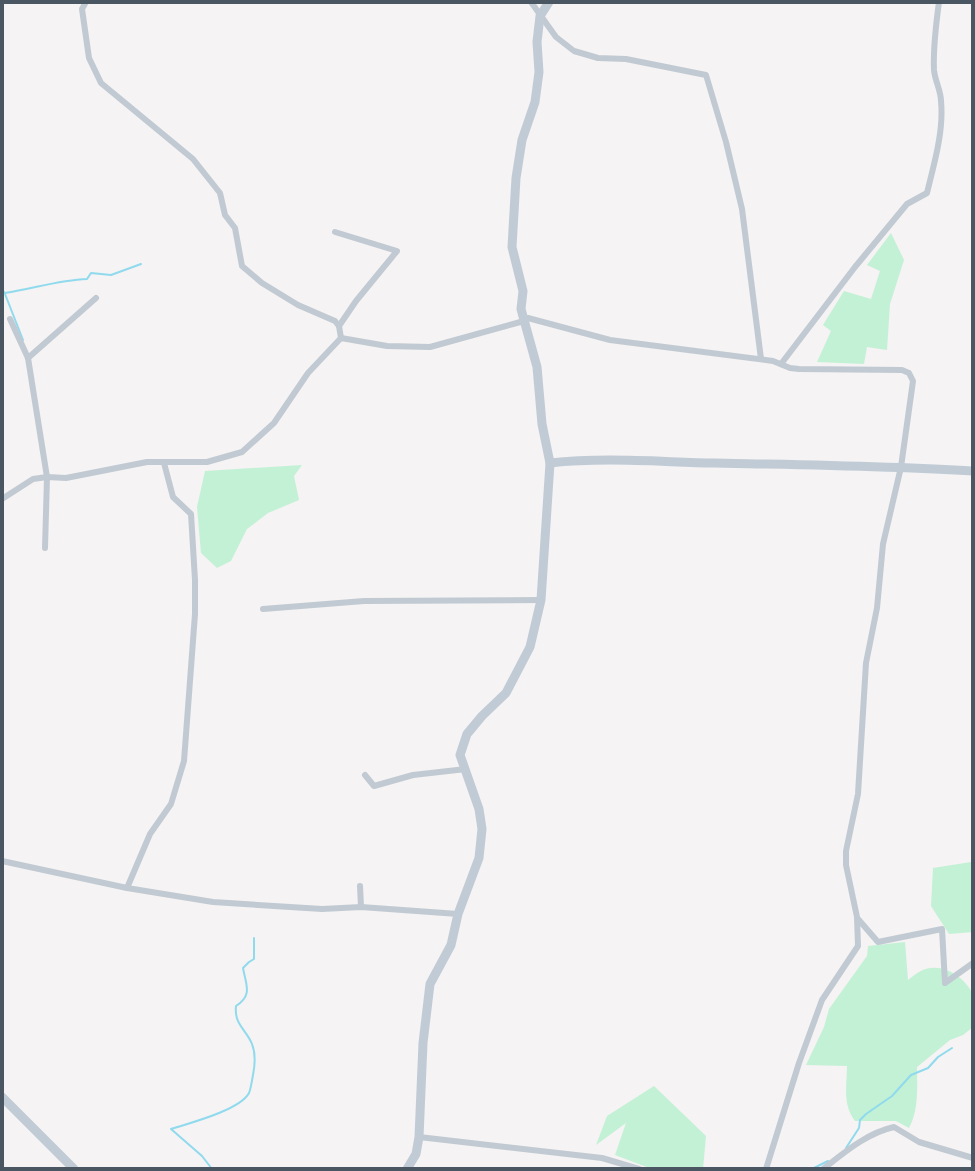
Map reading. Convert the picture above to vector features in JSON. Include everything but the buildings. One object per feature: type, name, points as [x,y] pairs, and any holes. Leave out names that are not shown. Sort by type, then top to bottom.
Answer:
[{"type":"street","points":[[86,2],[82,9],[89,58],[101,83],[193,159],[220,193],[225,215],[235,228],[242,266],[274,291],[335,321],[341,338]]},
{"type":"street","points":[[531,2],[556,37],[574,51],[598,58],[626,59],[706,75],[742,209],[761,359]]},
{"type":"street","points":[[407,1169],[416,1154],[419,1137],[423,1043],[430,984],[451,945],[458,914],[479,858],[482,829],[479,809],[460,755],[467,734],[506,693],[530,647],[541,600],[550,463],[542,424],[537,367],[521,309],[523,291],[512,247],[516,178],[535,102],[539,72],[537,42],[540,16],[549,2]]},
{"type":"street","points":[[781,364],[907,204],[927,193],[941,120],[941,99],[934,72],[939,2]]},
{"type":"street","points":[[335,232],[397,251],[339,326]]},
{"type":"street","points":[[28,358],[96,298]]},
{"type":"street","points":[[341,338],[387,346],[430,347],[528,318],[610,340],[761,359],[790,368],[902,370],[909,373],[913,381],[901,467],[883,544],[877,608],[866,663],[858,794],[846,851],[857,917],[858,946],[822,1000],[766,1169]]},
{"type":"street","points":[[10,319],[28,358],[47,477],[45,548]]},
{"type":"street","points":[[2,499],[33,479],[66,478],[147,462],[207,462],[242,452],[274,423],[308,373],[341,338]]},
{"type":"street","points":[[550,463],[615,459],[973,471]]},
{"type":"street","points":[[127,888],[150,834],[171,804],[184,761],[195,614],[191,514],[173,497],[164,463]]},
{"type":"street","points":[[263,609],[364,601],[541,600]]},
{"type":"street","points":[[365,775],[374,786],[413,775],[466,769]]},
{"type":"street","points":[[2,861],[127,888],[213,902],[458,914]]},
{"type":"street","points":[[360,886],[361,907]]},
{"type":"street","points":[[857,917],[878,942],[942,929],[945,983],[973,963]]},
{"type":"street","points":[[2,1097],[74,1169]]},
{"type":"street","points":[[823,1169],[869,1136],[894,1127],[919,1142],[973,1158]]},
{"type":"street","points":[[419,1137],[602,1158],[639,1169]]},
{"type":"green space","points":[[891,233],[904,260],[890,304],[887,350],[867,347],[864,364],[817,362],[831,331],[823,325],[844,291],[871,299],[880,271],[867,265]]},
{"type":"green space","points":[[302,465],[294,476],[299,500],[268,513],[247,529],[231,561],[217,568],[201,553],[197,507],[205,471]]},
{"type":"green space","points":[[973,859],[973,932],[949,934],[931,906],[933,868],[971,862]]},
{"type":"green space","points":[[905,942],[908,980],[927,969],[943,969],[958,976],[973,995],[973,1027],[950,1040],[917,1067],[916,1106],[909,1128],[896,1121],[855,1121],[847,1101],[847,1066],[806,1065],[829,1009],[867,956],[868,946]]},
{"type":"green space","points":[[654,1086],[706,1136],[703,1169],[652,1169],[615,1155],[626,1123],[596,1145],[607,1116]]},
{"type":"waterway","points":[[2,290],[5,293],[87,279],[91,273],[111,275],[141,264]]},
{"type":"waterway","points":[[5,294],[23,340]]},
{"type":"waterway","points":[[212,1169],[171,1129],[236,1105],[249,1093],[254,1052],[239,1022],[236,1006],[245,998],[247,985],[243,968],[254,959],[254,938]]},
{"type":"waterway","points":[[846,1148],[866,1114],[892,1096],[911,1075],[928,1068],[952,1048]]},
{"type":"waterway","points":[[812,1169],[828,1161]]}]
